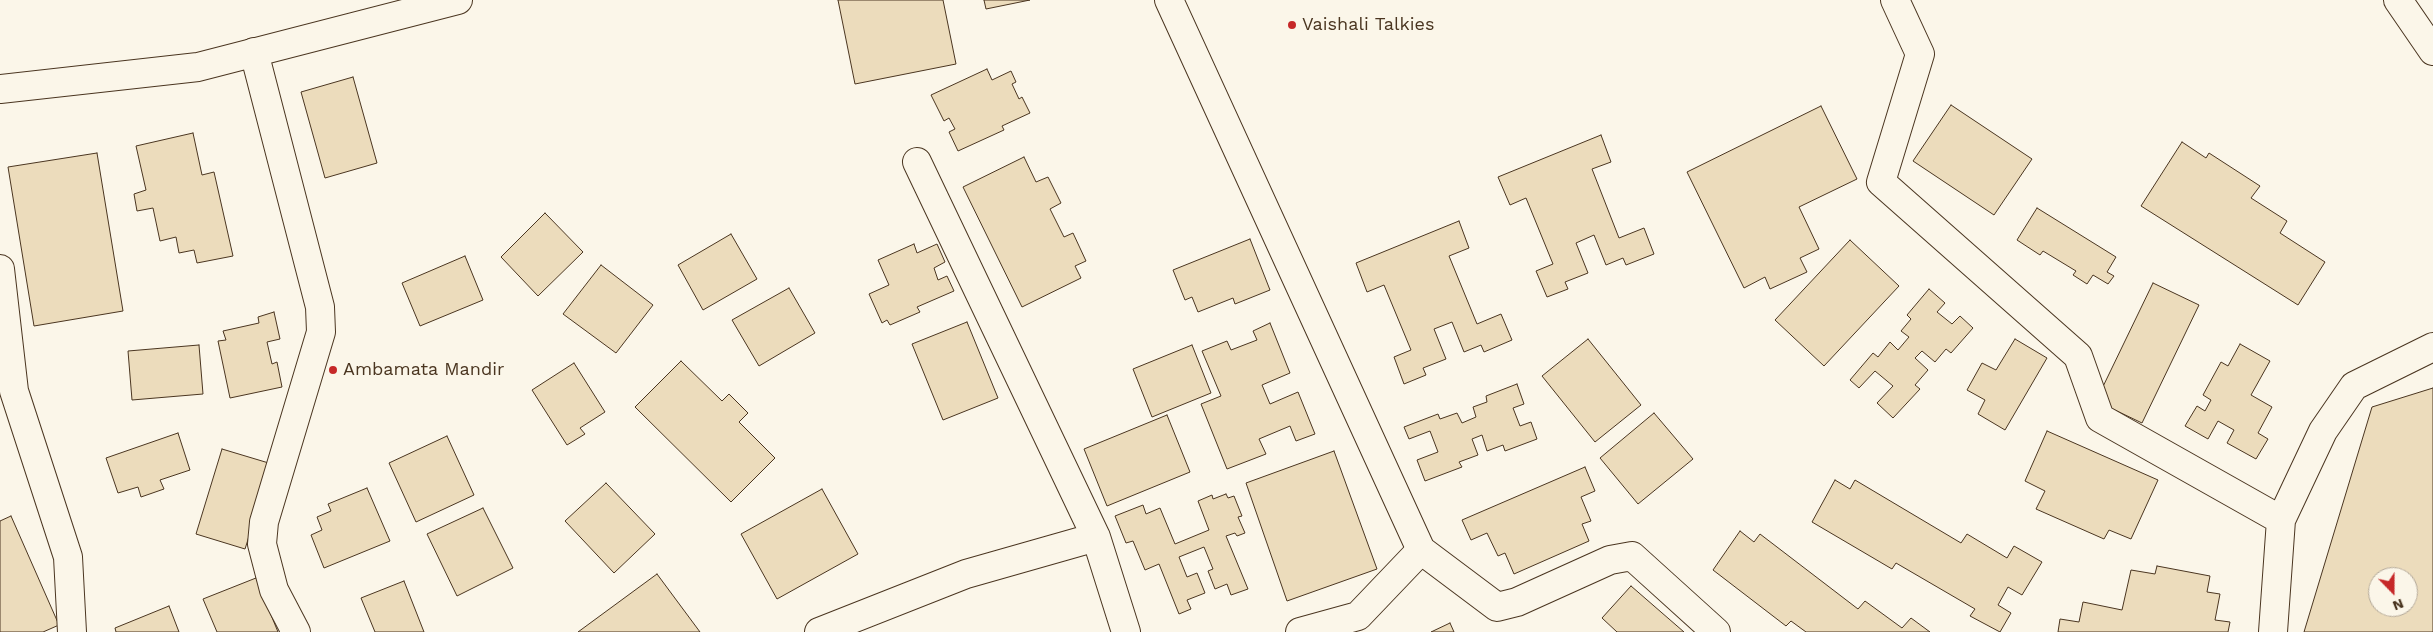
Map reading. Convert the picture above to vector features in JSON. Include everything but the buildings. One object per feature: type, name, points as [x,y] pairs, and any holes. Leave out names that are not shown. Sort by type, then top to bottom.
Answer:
[{"type":"street","points":[[0,89],[198,66],[458,0]]},
{"type":"street","points":[[1169,0],[1420,550],[1497,607],[1517,602],[1610,560],[1632,556],[1716,632]]},
{"type":"street","points":[[1894,0],[1920,54],[1881,182],[2078,356],[2100,418],[2281,520]]},
{"type":"street","points":[[2398,0],[2433,51]]},
{"type":"street","points":[[254,52],[320,307],[321,332],[264,522],[262,544],[274,590],[296,632]]},
{"type":"street","points":[[917,162],[1096,537],[1126,632]]},
{"type":"street","points":[[0,268],[14,391],[68,557],[72,632]]},
{"type":"street","points":[[2273,632],[2281,520],[2323,431],[2354,386],[2433,347]]},
{"type":"street","points":[[819,632],[966,574],[1096,537]]},
{"type":"street","points":[[1300,632],[1363,624],[1420,550]]},
{"type":"place","name":"Vaishali Talkies","points":[[1292,25]]},
{"type":"place","name":"Ambamata Mandir","points":[[333,370]]}]
